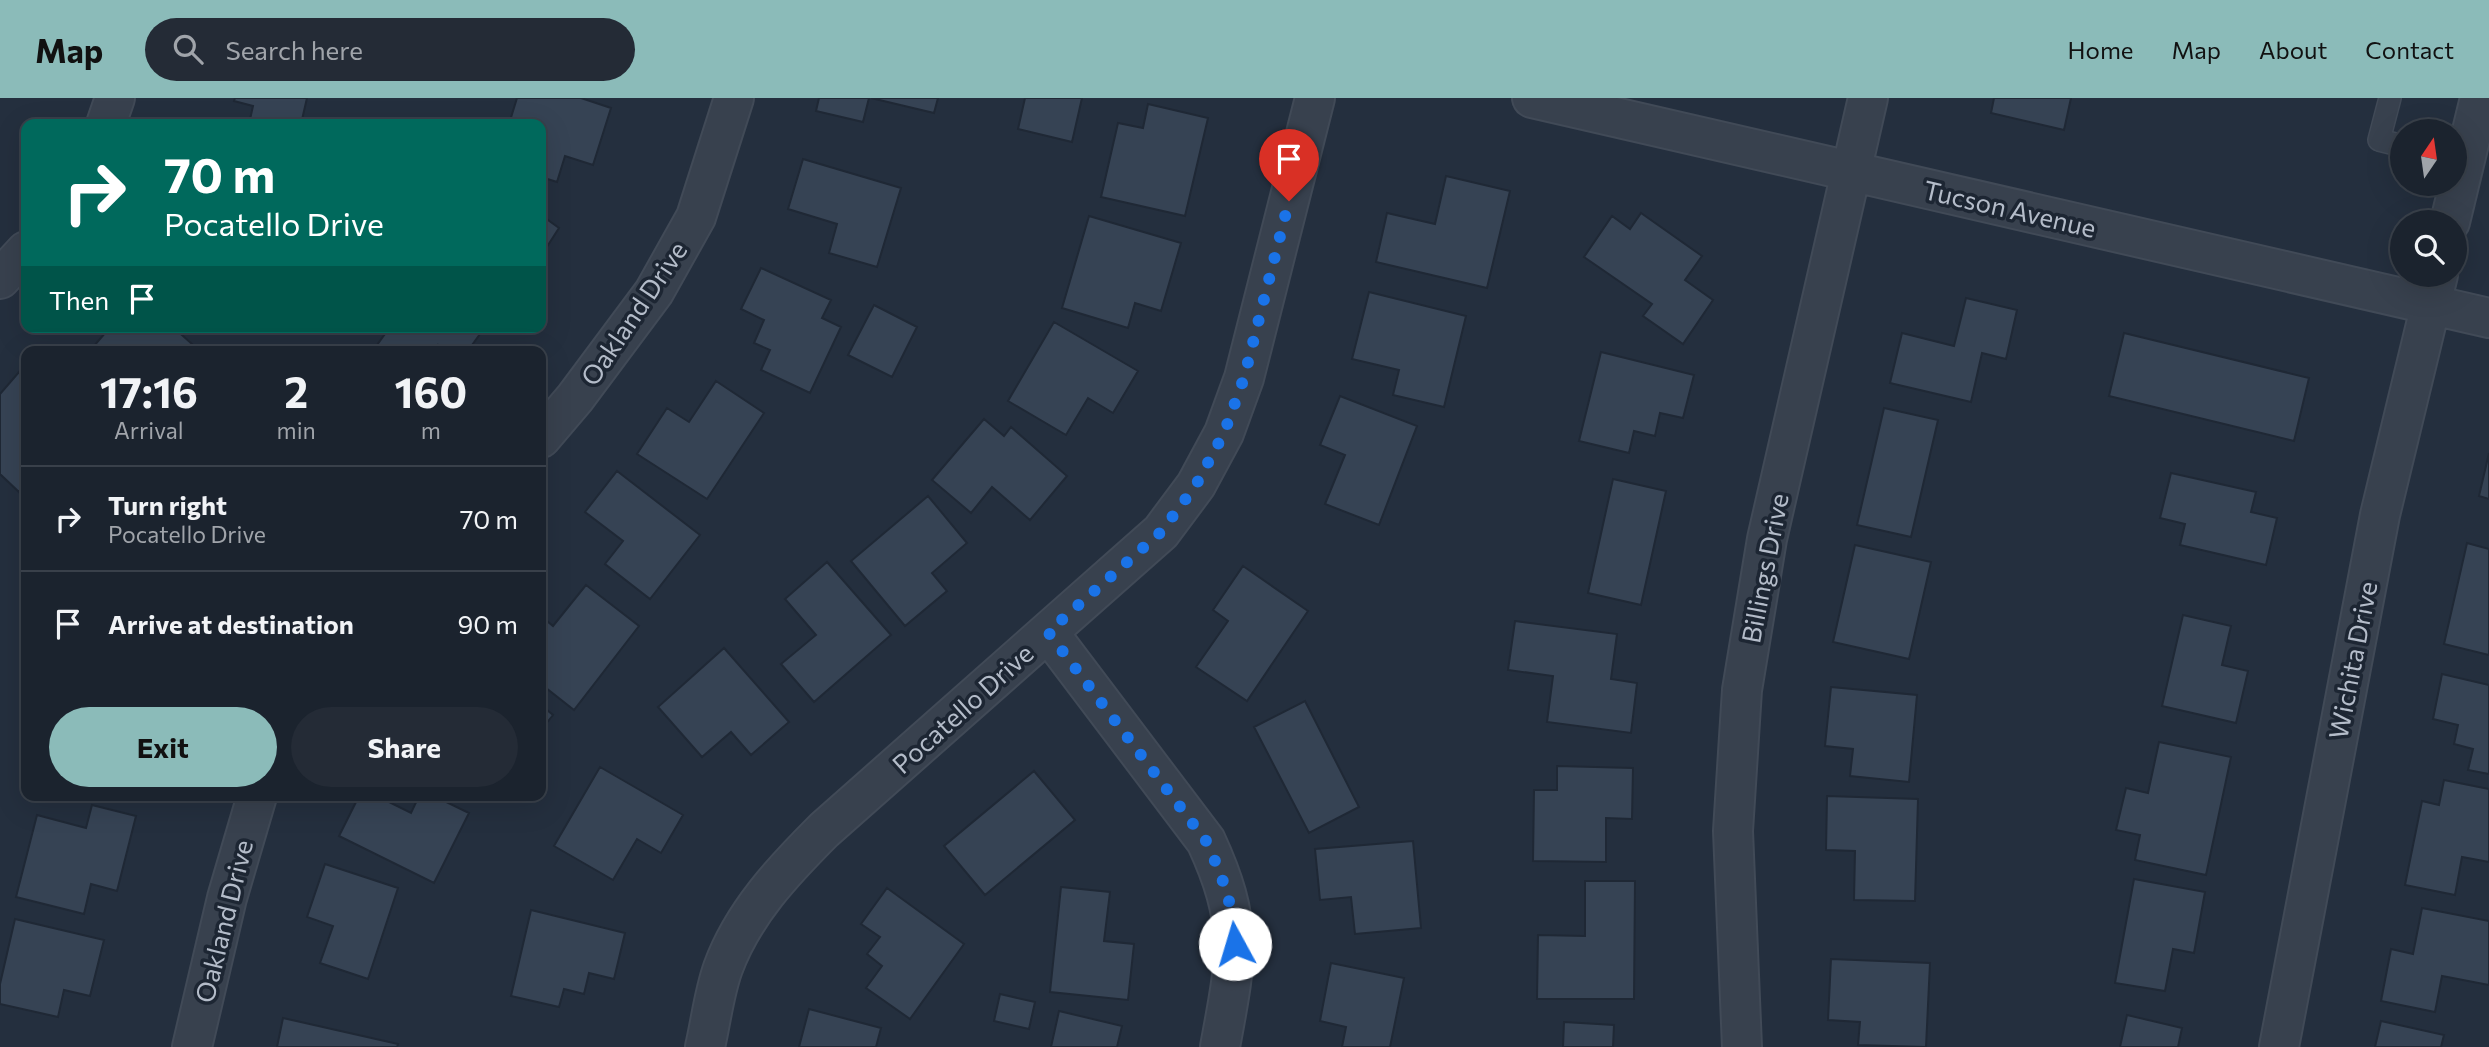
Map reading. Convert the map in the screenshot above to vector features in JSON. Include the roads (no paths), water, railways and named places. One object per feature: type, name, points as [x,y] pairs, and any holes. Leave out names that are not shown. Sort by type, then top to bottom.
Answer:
[{"type":"street","points":[[108,119],[115,98]]},
{"type":"street","name":"Oakland Drive","points":[[546,432],[575,398],[654,292],[696,218],[734,98]]},
{"type":"street","name":"Pocatello Drive","points":[[705,1047],[723,968],[748,917],[781,873],[824,830],[1161,532],[1196,485],[1224,433],[1244,378],[1315,98]]},
{"type":"street","name":"Tucson Avenue","points":[[1532,98],[1849,171],[2434,289],[2489,318]]},
{"type":"street","name":"Billings Drive","points":[[1742,1047],[1733,831],[1742,690],[1767,539],[1849,171],[1868,98]]},
{"type":"street","points":[[2468,136],[2480,98]]},
{"type":"street","points":[[0,279],[21,256]]},
{"type":"street","name":"Wichita Drive","points":[[2279,1047],[2380,515],[2434,289]]},
{"type":"street","points":[[1048,632],[1206,841],[1224,880],[1234,923],[1235,966],[1220,1047]]},
{"type":"street","name":"Oakland Drive","points":[[192,1047],[227,898],[256,801]]},
{"type":"lane","points":[[2390,98],[2379,140],[2390,143]]}]
